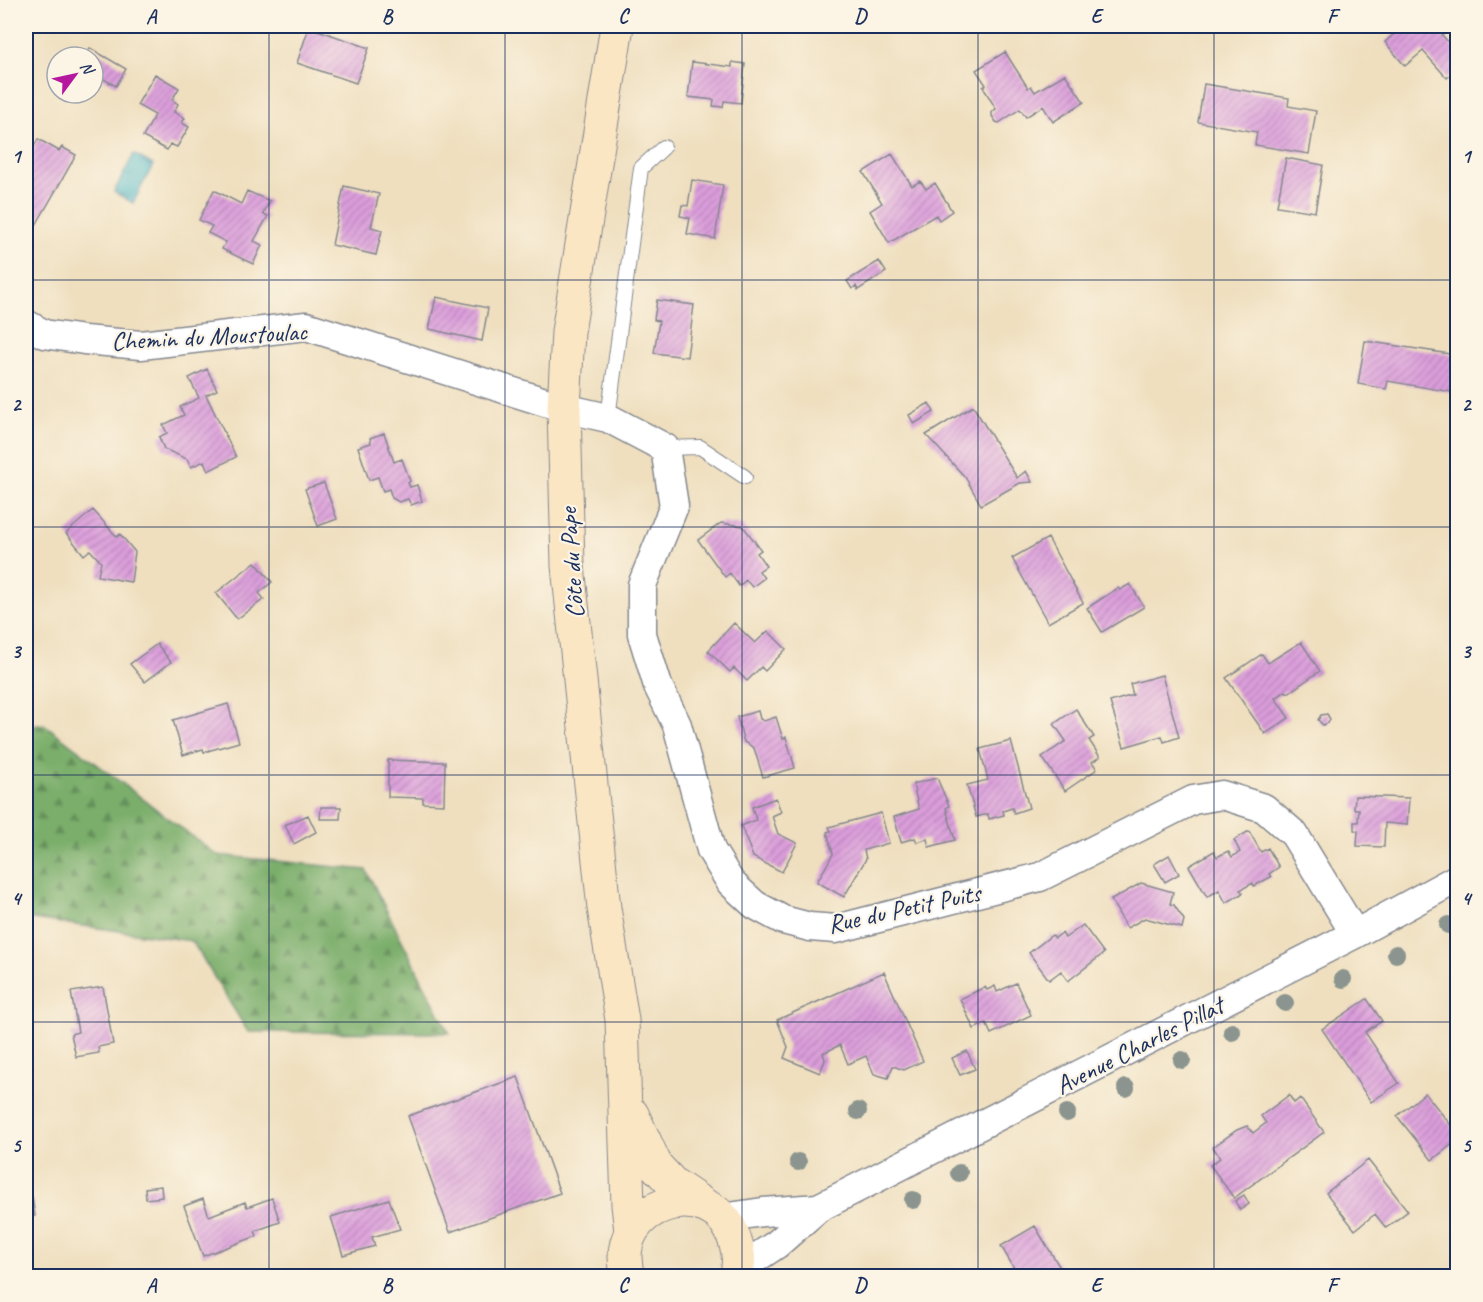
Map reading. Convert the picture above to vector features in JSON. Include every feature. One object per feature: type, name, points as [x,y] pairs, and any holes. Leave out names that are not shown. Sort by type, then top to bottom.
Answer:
[{"type":"main road","name":"Côte du Pape","points":[[617,26],[568,332],[564,408],[568,566],[604,908],[622,1020],[628,1205],[631,1232]]},
{"type":"main road","name":"Côte du Pape","points":[[626,1101],[656,1166],[672,1184],[714,1212]]},
{"type":"main road","points":[[628,1276],[625,1267],[625,1249],[631,1232],[641,1218],[658,1206],[671,1202],[688,1202],[714,1212],[733,1233],[738,1251],[737,1273]]},
{"type":"street","name":"Chemin du Moustoulac","points":[[26,324],[44,334],[141,345],[306,326],[564,408]]},
{"type":"street","points":[[564,408],[608,418],[664,448]]},
{"type":"street","name":"Rue du Petit Puits","points":[[664,448],[674,506],[642,585],[642,634],[658,686],[677,725],[711,850],[731,883],[755,905],[783,920],[810,927],[836,929],[1040,877],[1193,800],[1222,795],[1264,808],[1294,834],[1355,934]]},
{"type":"street","name":"Avenue Charles Pillat","points":[[737,1273],[777,1244],[818,1208],[1355,934],[1458,878]]},
{"type":"street","name":"Avenue Charles Pillat","points":[[714,1212],[763,1212],[818,1208]]},
{"type":"lane","points":[[608,418],[641,168],[664,147]]},
{"type":"lane","points":[[664,448],[700,447],[745,477]]},
{"type":"green space","points":[[44,724],[217,855],[366,870],[449,1033],[248,1032],[192,941],[26,918],[26,727]]},
{"type":"water","points":[[134,154],[153,165],[133,203],[114,192]]},
{"type":"building","points":[[1403,26],[1441,26],[1446,32],[1442,35],[1458,53],[1458,69],[1447,78],[1423,51],[1405,66],[1385,42]]},
{"type":"building","points":[[309,27],[369,48],[356,83],[297,63]]},
{"type":"building","points":[[1005,52],[1028,88],[1031,86],[1035,92],[1065,74],[1084,102],[1053,122],[1043,106],[1026,117],[1020,109],[999,123],[996,122],[992,112],[996,109],[983,87],[986,85],[976,70]]},
{"type":"building","points":[[105,57],[126,69],[116,86],[105,80]]},
{"type":"building","points":[[692,62],[732,67],[732,62],[745,64],[741,103],[724,101],[723,107],[713,106],[714,100],[688,97]]},
{"type":"building","points":[[155,74],[179,88],[172,100],[178,104],[174,112],[185,118],[182,123],[189,127],[177,147],[170,144],[167,150],[143,137],[155,115],[137,105]]},
{"type":"building","points":[[1204,84],[1289,98],[1288,106],[1316,111],[1309,154],[1255,145],[1257,132],[1198,122]]},
{"type":"building","points":[[38,139],[59,151],[62,147],[76,155],[32,232],[26,228],[26,162]]},
{"type":"building","points":[[892,154],[912,186],[920,181],[926,189],[935,183],[952,211],[939,220],[936,215],[889,243],[870,211],[882,203],[863,172]]},
{"type":"building","points":[[1286,158],[1323,165],[1315,212],[1277,206]]},
{"type":"building","points":[[692,180],[723,185],[715,239],[687,234],[690,218],[680,216],[682,205],[688,206]]},
{"type":"building","points":[[344,186],[379,194],[371,227],[382,230],[376,255],[332,245]]},
{"type":"building","points":[[214,190],[241,204],[247,191],[270,201],[263,214],[268,216],[254,241],[262,245],[253,264],[222,249],[226,242],[208,233],[212,226],[199,220]]},
{"type":"building","points":[[879,261],[886,272],[858,290],[856,286],[852,289],[847,281]]},
{"type":"building","points":[[436,297],[488,308],[482,341],[429,329]]},
{"type":"building","points":[[657,300],[694,305],[687,357],[654,353],[659,321],[654,320]]},
{"type":"building","points":[[1365,341],[1456,355],[1451,392],[1388,381],[1386,389],[1358,384]]},
{"type":"building","points":[[207,369],[217,390],[206,395],[236,457],[208,471],[204,461],[191,467],[187,459],[164,449],[159,437],[167,433],[163,425],[184,415],[180,407],[199,398],[189,378]]},
{"type":"building","points":[[929,403],[934,412],[914,424],[909,415]]},
{"type":"building","points":[[973,406],[1017,478],[1026,471],[1032,482],[1020,483],[981,505],[965,477],[926,435]]},
{"type":"building","points":[[384,433],[394,462],[402,459],[410,481],[408,483],[410,487],[417,485],[422,501],[411,505],[408,499],[399,502],[392,498],[389,489],[383,491],[378,477],[369,480],[358,447],[371,443],[370,438]]},
{"type":"building","points":[[324,483],[337,519],[318,526],[305,489]]},
{"type":"building","points":[[93,510],[117,537],[120,534],[135,552],[131,582],[98,576],[101,562],[90,550],[84,555],[66,533]]},
{"type":"building","points":[[721,523],[743,526],[761,550],[757,553],[766,566],[759,571],[764,578],[752,587],[746,580],[739,586],[730,573],[725,577],[698,540]]},
{"type":"building","points":[[1048,538],[1083,603],[1048,623],[1012,558]]},
{"type":"building","points":[[255,562],[272,582],[259,593],[264,599],[237,619],[216,593]]},
{"type":"building","points":[[1130,584],[1144,607],[1102,632],[1087,608],[1118,588],[1120,590]]},
{"type":"building","points":[[734,623],[755,643],[768,631],[786,649],[765,671],[761,667],[747,681],[734,668],[730,672],[708,651]]},
{"type":"building","points":[[1301,642],[1320,671],[1288,693],[1286,691],[1275,698],[1289,718],[1265,734],[1226,678],[1262,654],[1268,663]]},
{"type":"building","points":[[157,644],[171,662],[145,682],[130,664]]},
{"type":"building","points":[[1162,675],[1179,737],[1164,742],[1162,736],[1124,747],[1110,702],[1133,695],[1130,684]]},
{"type":"building","points":[[228,704],[239,742],[204,752],[203,749],[183,755],[173,720]]},
{"type":"building","points":[[1076,709],[1094,737],[1089,740],[1100,757],[1092,762],[1097,769],[1065,791],[1042,757],[1066,741],[1054,724]]},
{"type":"building","points":[[758,711],[760,719],[764,721],[776,717],[783,739],[786,737],[795,768],[763,777],[754,748],[744,742],[737,717]]},
{"type":"building","points":[[1327,714],[1330,719],[1323,725],[1318,720],[1321,715]]},
{"type":"building","points":[[1011,741],[1029,808],[1014,813],[1012,808],[1003,811],[1004,815],[989,819],[988,814],[976,817],[967,785],[988,780],[980,749]]},
{"type":"building","points":[[388,760],[445,762],[444,804],[423,803],[423,798],[388,797]]},
{"type":"building","points":[[937,778],[949,806],[946,808],[955,840],[929,847],[927,839],[917,842],[915,838],[901,842],[894,817],[919,809],[913,784]]},
{"type":"building","points":[[1355,796],[1409,798],[1407,825],[1385,823],[1384,847],[1357,846],[1358,831],[1354,830],[1354,822],[1358,822],[1359,809],[1354,809]]},
{"type":"building","points":[[776,798],[781,812],[772,816],[778,834],[797,843],[782,872],[753,857],[741,826],[756,820],[752,807]]},
{"type":"building","points":[[321,807],[341,807],[340,819],[320,819]]},
{"type":"building","points":[[881,813],[889,843],[864,850],[866,859],[844,897],[817,882],[833,854],[827,832],[831,831],[829,827]]},
{"type":"building","points":[[308,815],[316,832],[294,844],[285,825]]},
{"type":"building","points":[[1249,831],[1261,852],[1268,848],[1279,867],[1269,874],[1271,877],[1240,890],[1243,893],[1226,903],[1219,890],[1207,897],[1189,866],[1214,851],[1217,857],[1228,851],[1232,857],[1240,852],[1234,840]]},
{"type":"building","points":[[1169,855],[1179,874],[1165,882],[1154,864]]},
{"type":"building","points":[[1141,883],[1173,892],[1170,904],[1174,905],[1184,920],[1182,928],[1145,918],[1127,928],[1111,900]]},
{"type":"building","points":[[1083,925],[1104,953],[1068,981],[1061,971],[1049,980],[1029,953],[1052,935],[1055,938],[1062,933],[1065,938]]},
{"type":"building","points":[[884,972],[923,1061],[904,1070],[893,1066],[888,1078],[874,1074],[866,1056],[848,1064],[840,1045],[823,1053],[825,1060],[820,1073],[784,1058],[788,1047],[777,1020]]},
{"type":"building","points":[[1016,983],[1031,1015],[991,1034],[986,1023],[974,1029],[960,999],[985,987],[987,990],[995,986],[997,992]]},
{"type":"building","points":[[103,987],[113,1044],[98,1047],[99,1053],[76,1057],[71,1034],[78,1032],[71,992]]},
{"type":"building","points":[[1367,999],[1382,1021],[1365,1032],[1399,1083],[1371,1102],[1322,1029]]},
{"type":"building","points":[[967,1051],[975,1069],[960,1075],[952,1058]]},
{"type":"building","points":[[518,1077],[560,1193],[450,1232],[408,1116]]},
{"type":"building","points":[[1425,1093],[1458,1134],[1458,1140],[1432,1160],[1397,1116]]},
{"type":"building","points":[[1289,1095],[1294,1103],[1300,1098],[1324,1132],[1234,1198],[1210,1165],[1220,1158],[1213,1147],[1237,1130],[1247,1126],[1253,1133],[1266,1123],[1261,1116]]},
{"type":"building","points":[[1368,1160],[1408,1211],[1386,1228],[1375,1214],[1355,1230],[1326,1193]]},
{"type":"building","points":[[161,1186],[162,1197],[146,1199],[145,1188]]},
{"type":"building","points":[[1244,1195],[1249,1204],[1240,1210],[1235,1201]]},
{"type":"building","points":[[32,1197],[35,1216],[26,1218],[26,1199]]},
{"type":"building","points":[[272,1198],[280,1222],[255,1231],[257,1236],[203,1256],[184,1206],[203,1199],[209,1216],[245,1202],[247,1207]]},
{"type":"building","points":[[389,1199],[400,1229],[372,1237],[375,1246],[343,1255],[331,1217]]},
{"type":"building","points":[[1035,1226],[1065,1276],[1019,1276],[1015,1270],[1001,1246]]}]
